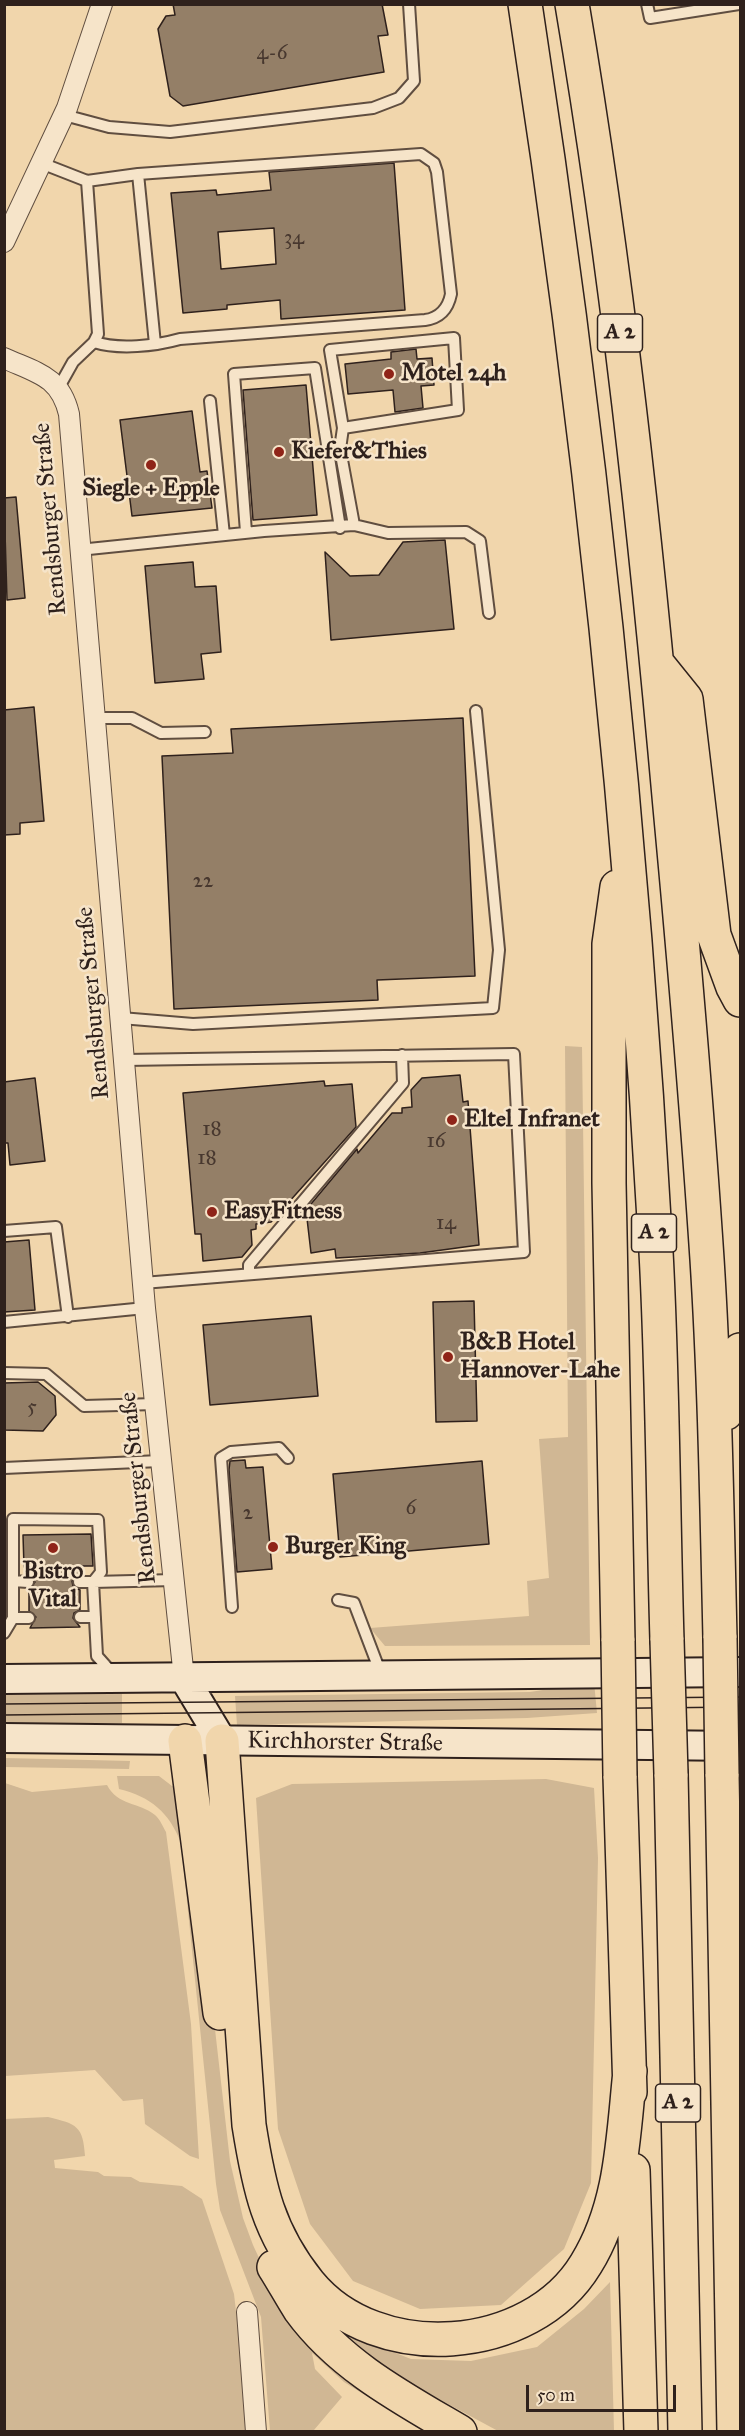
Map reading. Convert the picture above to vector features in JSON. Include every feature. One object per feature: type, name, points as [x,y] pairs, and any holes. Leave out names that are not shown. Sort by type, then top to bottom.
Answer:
[{"type":"highway","name":"A 2","points":[[525,4],[578,378],[627,826],[656,1254],[671,1774],[685,2432]]},
{"type":"highway","name":"A 2","points":[[572,4],[591,116],[632,417],[657,663],[707,1260],[716,1459],[734,2432]]},
{"type":"highway","points":[[657,663],[686,699],[714,935],[733,987],[741,1000]]},
{"type":"highway","points":[[627,826],[609,944],[609,1183],[620,1776],[640,2432]]},
{"type":"highway","points":[[716,1459],[741,1350]]},
{"type":"highway","points":[[185,1741],[204,1870],[237,2172],[252,2219],[269,2260],[301,2311],[344,2357],[390,2391],[460,2432]]},
{"type":"highway","points":[[222,1742],[249,2125],[257,2171],[269,2218],[286,2252],[311,2285],[335,2307],[386,2333],[419,2339],[450,2341],[480,2336],[513,2324],[535,2313],[561,2293],[585,2267],[602,2236],[611,2211],[622,2151],[630,2071]]},
{"type":"main road","points":[[4,1679],[741,1672]]},
{"type":"main road","points":[[184,1678],[185,1741]]},
{"type":"main road","points":[[184,1678],[222,1742]]},
{"type":"main road","name":"Kirchhorster Straße","points":[[4,1738],[741,1746]]},
{"type":"street","points":[[4,242],[64,115],[102,4]]},
{"type":"street","name":"Rendsburger Straße","points":[[4,358],[45,377],[59,387],[69,414],[142,1283],[184,1678]]},
{"type":"street","points":[[247,2312],[256,2432]]},
{"type":"lane","points":[[64,115],[110,127],[170,132],[373,108],[399,98],[414,81],[409,4]]},
{"type":"lane","points":[[647,4],[650,18],[739,4]]},
{"type":"lane","points":[[41,163],[87,181],[138,174],[422,154],[434,163],[437,172],[451,294],[446,309],[433,319],[180,339],[155,344],[105,345],[94,342]]},
{"type":"lane","points":[[138,174],[155,344]]},
{"type":"lane","points":[[59,387],[74,362],[94,342],[98,334],[87,181]]},
{"type":"lane","points":[[343,428],[458,410],[454,338],[330,350],[343,428],[340,449],[354,525]]},
{"type":"lane","points":[[246,532],[234,374],[315,368],[340,528]]},
{"type":"lane","points":[[210,401],[224,535]]},
{"type":"lane","points":[[80,550],[246,532],[340,528],[354,525],[388,533],[466,532],[480,540],[489,613]]},
{"type":"lane","points":[[121,1018],[193,1024],[493,1008],[498,950],[476,711]]},
{"type":"lane","points":[[94,718],[132,718],[161,733],[205,732]]},
{"type":"lane","points":[[125,1060],[514,1053],[524,1252],[142,1283]]},
{"type":"lane","points":[[249,1275],[249,1265],[403,1083],[402,1055]]},
{"type":"lane","points":[[4,1231],[56,1227],[68,1317]]},
{"type":"lane","points":[[4,1322],[145,1308]]},
{"type":"lane","points":[[4,1373],[46,1374],[84,1406],[155,1404]]},
{"type":"lane","points":[[232,1607],[221,1458],[231,1452],[279,1448],[288,1458]]},
{"type":"lane","points":[[4,1468],[160,1461]]},
{"type":"lane","points":[[4,1633],[13,1618],[13,1519],[98,1520],[101,1572],[93,1582],[97,1656],[117,1678]]},
{"type":"lane","points":[[79,1582],[174,1580]]},
{"type":"lane","points":[[13,1581],[28,1582]]},
{"type":"lane","points":[[338,1600],[354,1603],[382,1677]]},
{"type":"lane","points":[[80,1617],[95,1617]]},
{"type":"lane","points":[[13,1618],[29,1618]]},
{"type":"shaded area","points":[[565,1046],[582,1047],[590,1645],[385,1646],[370,1628],[529,1616],[527,1581],[549,1578],[539,1439],[568,1437]]},
{"type":"shaded area","points":[[594,1682],[597,1713],[527,1718],[237,1725],[235,1696],[530,1692]]},
{"type":"shaded area","points":[[122,1694],[122,1723],[5,1724],[4,1695]]},
{"type":"shaded area","points":[[5,1758],[130,1761],[129,1769],[5,1767]]},
{"type":"shaded area","points":[[117,1776],[159,1776],[172,1786],[181,1786],[193,1836],[230,2161],[243,2218],[266,2273],[446,2431],[423,2431],[344,2382],[312,2353],[315,2369],[342,2397],[314,2430],[270,2431],[261,2317],[220,2210],[216,2184],[181,1843],[165,1814],[150,1801],[119,1789]]},
{"type":"shaded area","points":[[546,1779],[594,1788],[598,1858],[591,2183],[564,2249],[501,2305],[420,2309],[353,2281],[310,2224],[278,2129],[256,1798],[292,1784]]},
{"type":"shaded area","points":[[5,1783],[32,1792],[107,1785],[117,1797],[155,1815],[166,1832],[191,2024],[199,2159],[190,2156],[145,2124],[143,2099],[123,2101],[95,2070],[5,2076]]},
{"type":"shaded area","points":[[48,2117],[77,2128],[84,2146],[85,2156],[54,2160],[55,2168],[98,2172],[104,2176],[131,2177],[140,2182],[182,2186],[202,2199],[234,2294],[250,2431],[5,2432],[5,2119]]},
{"type":"shaded area","points":[[610,2282],[614,2431],[498,2431],[387,2371],[345,2333],[411,2359],[471,2361],[537,2347],[584,2309]]},
{"type":"building","points":[[173,4],[382,4],[388,35],[378,36],[384,72],[183,106],[170,96],[158,29],[166,16],[175,15]]},
{"type":"building","points":[[394,163],[405,310],[281,319],[280,300],[227,305],[227,309],[183,313],[171,193],[216,190],[217,195],[271,190],[269,172]],"holes":[[[274,228],[276,264],[221,269],[218,232]]]},
{"type":"building","name":"Motel 24h","points":[[416,349],[417,359],[432,358],[434,385],[421,386],[423,408],[395,412],[393,390],[348,394],[345,364],[391,359],[391,352]]},
{"type":"building","name":"Kiefer&Thies","points":[[306,385],[317,515],[253,520],[243,390]]},
{"type":"building","name":"Siegle + Epple","points":[[192,411],[200,472],[207,471],[212,508],[132,516],[120,420]]},
{"type":"building","points":[[16,497],[25,598],[7,600],[4,498]]},
{"type":"building","points":[[445,540],[454,629],[331,640],[325,552],[350,576],[379,575],[403,542]]},
{"type":"building","points":[[193,562],[195,587],[216,586],[221,652],[201,654],[204,679],[155,683],[145,566]]},
{"type":"building","points":[[34,707],[44,821],[20,823],[20,834],[4,835],[4,710]]},
{"type":"building","points":[[463,718],[475,976],[377,980],[378,1000],[174,1009],[162,756],[233,753],[231,729]]},
{"type":"building","points":[[460,1075],[463,1102],[468,1101],[479,1245],[420,1253],[336,1258],[335,1249],[311,1253],[306,1210],[357,1149],[358,1153],[392,1113],[402,1113],[402,1108],[412,1107],[411,1090],[422,1078]]},
{"type":"building","points":[[35,1078],[45,1161],[10,1165],[8,1143],[4,1143],[4,1082]]},
{"type":"building","points":[[324,1081],[325,1086],[352,1084],[356,1127],[271,1222],[256,1224],[256,1229],[251,1230],[252,1245],[242,1257],[203,1261],[201,1234],[195,1234],[183,1093]]},
{"type":"building","points":[[29,1240],[35,1310],[4,1312],[4,1242]]},
{"type":"building","points":[[474,1301],[477,1421],[436,1422],[433,1302]]},
{"type":"building","points":[[311,1316],[318,1396],[210,1405],[203,1325]]},
{"type":"building","points":[[38,1382],[55,1396],[56,1415],[43,1431],[4,1430],[4,1383]]},
{"type":"building","points":[[245,1460],[246,1468],[263,1467],[272,1569],[237,1572],[229,1470],[230,1461]]},
{"type":"building","points":[[482,1461],[489,1544],[340,1557],[333,1474]]},
{"type":"building","points":[[91,1534],[93,1566],[79,1566],[79,1575],[72,1581],[73,1586],[80,1590],[80,1610],[74,1613],[73,1618],[80,1627],[30,1628],[36,1617],[29,1611],[29,1589],[35,1582],[28,1575],[28,1567],[24,1567],[23,1535]]},
{"type":"tram line","points":[[4,1704],[740,1697]]},
{"type":"tram line","points":[[4,1715],[740,1707]]},
{"type":"place","name":"Motel 24h","points":[[389,374]]},
{"type":"place","name":"Kiefer&Thies","points":[[279,452]]},
{"type":"place","name":"Siegle + Epple","points":[[151,465]]},
{"type":"place","name":"Eltel Infranet","points":[[452,1120]]},
{"type":"place","name":"EasyFitness","points":[[212,1212]]},
{"type":"place","name":"B&B Hotel Hannover-Lahe","points":[[448,1357]]},
{"type":"place","name":"Burger King","points":[[273,1547]]},
{"type":"place","name":"Bistro Vital","points":[[53,1548]]}]
